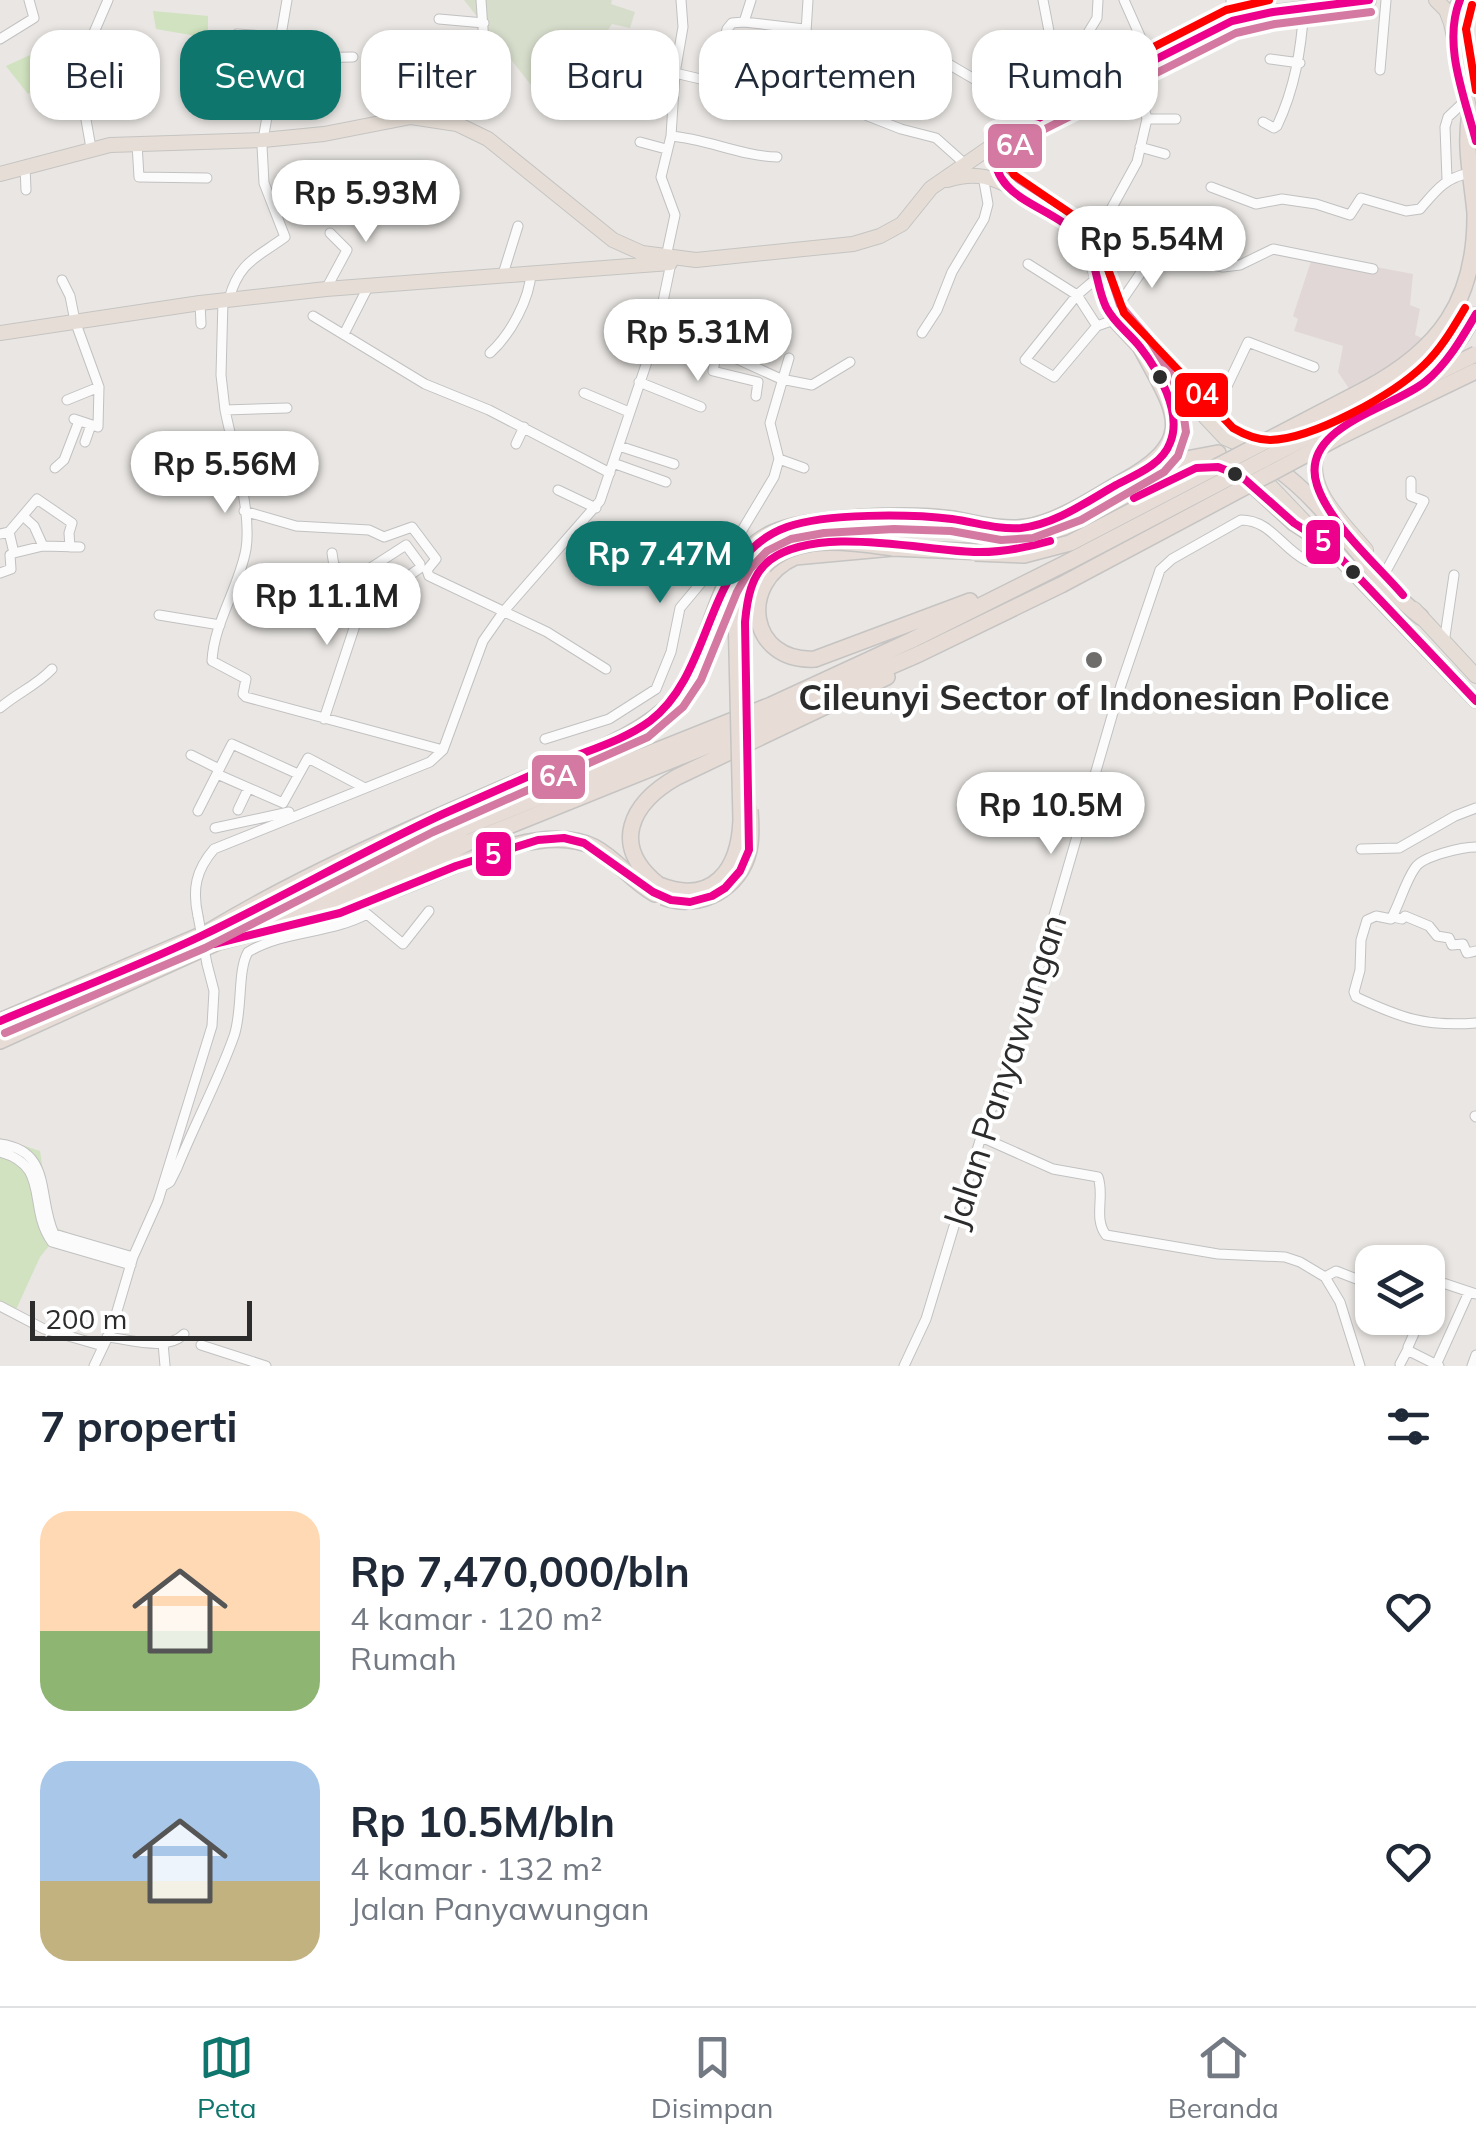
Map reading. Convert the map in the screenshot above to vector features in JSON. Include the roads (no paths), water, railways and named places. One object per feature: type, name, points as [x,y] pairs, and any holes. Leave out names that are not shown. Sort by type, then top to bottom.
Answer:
[{"type":"highway","points":[[1158,60],[1232,22],[1369,0]]},
{"type":"highway","points":[[1436,0],[1446,10],[1454,35],[1475,136]]},
{"type":"highway","points":[[1454,35],[1454,11],[1460,0]]},
{"type":"highway","points":[[0,1040],[218,942],[334,915],[475,860],[547,838],[580,841],[598,849],[657,889],[686,902],[714,896],[738,876],[749,850],[745,622],[751,586],[758,572],[780,553],[809,544],[854,543],[1024,555],[1070,543],[1409,364],[1429,347],[1461,303],[1472,274],[1476,245],[1466,144],[1468,106]]},
{"type":"highway","points":[[0,174],[90,148],[262,140],[324,134],[411,117],[457,124],[509,154],[612,240],[669,260]]},
{"type":"highway","points":[[0,333],[326,289],[625,268],[669,260],[854,244],[902,224],[931,188],[997,141],[1035,120]]},
{"type":"highway","points":[[997,141],[991,161],[1004,184]]},
{"type":"highway","points":[[931,188],[959,176],[983,176],[1004,184],[1073,230],[1088,252],[1113,318],[1210,422],[1222,445],[1332,549],[1476,701]]},
{"type":"highway","points":[[625,268],[629,260],[627,248]]},
{"type":"highway","points":[[1476,314],[1444,363],[1423,384],[1336,430],[1278,452],[1222,445],[1148,472],[1058,517],[1028,527],[906,524],[798,536],[774,544],[751,566],[743,580],[736,611],[741,820],[737,854],[721,879],[686,891],[657,889],[641,868],[631,843],[635,814],[649,795],[695,768],[855,680],[1070,561],[1330,425],[1476,354]]},
{"type":"highway","points":[[1141,348],[1174,417],[1169,446],[1148,472]]},
{"type":"highway","points":[[294,922],[376,890],[469,842],[707,746],[1062,584],[1337,438],[1476,371]]},
{"type":"highway","points":[[1174,417],[1194,405]]},
{"type":"highway","points":[[1336,430],[1320,446],[1315,458],[1320,490],[1421,617],[1476,676]]},
{"type":"highway","points":[[975,552],[1021,548],[1065,536],[1174,476],[1202,467],[1233,472],[1257,487],[1294,523],[1332,549]]},
{"type":"highway","points":[[1276,468],[1401,601],[1421,617]]},
{"type":"highway","points":[[0,1021],[208,932],[276,894],[653,718],[672,702],[690,676],[726,585],[742,556],[757,541],[788,526],[806,523],[918,517],[949,518],[970,524]]},
{"type":"highway","points":[[893,548],[809,554],[783,562],[765,580],[757,605],[758,619],[769,643],[790,658],[831,656],[1070,561]]},
{"type":"highway","points":[[208,932],[324,900],[399,867],[465,827],[771,704],[855,680]]},
{"type":"street","points":[[0,39],[34,18],[29,0]]},
{"type":"street","points":[[90,148],[79,80],[108,0]]},
{"type":"street","points":[[281,30],[287,0]]},
{"type":"street","points":[[457,124],[484,42],[481,0]]},
{"type":"street","points":[[679,51],[683,27],[681,0]]},
{"type":"street","points":[[744,22],[751,0]]},
{"type":"street","points":[[726,30],[732,23],[744,22],[804,29],[808,0]]},
{"type":"street","points":[[1043,0],[1049,30]]},
{"type":"street","points":[[1090,30],[1097,18],[1098,0]]},
{"type":"street","points":[[1124,0],[1137,30]]},
{"type":"street","points":[[1231,0],[1232,22]]},
{"type":"street","points":[[1380,70],[1386,0]]},
{"type":"street","points":[[1263,122],[1277,126],[1300,62],[1304,8]]},
{"type":"street","points":[[439,20],[484,23]]},
{"type":"street","points":[[341,57],[353,57]]},
{"type":"street","points":[[1270,59],[1300,62]]},
{"type":"street","points":[[1448,179],[1444,127],[1448,117],[1468,106]]},
{"type":"street","points":[[1158,119],[1176,119]]},
{"type":"street","points":[[265,120],[264,184],[285,237],[238,272],[226,300],[220,375],[244,511],[246,549],[212,661],[246,679],[244,695],[443,750]]},
{"type":"street","points":[[94,1366],[162,1186],[212,1026],[214,991],[198,916],[196,880],[204,861],[214,850],[430,762],[443,750],[483,641],[504,611],[596,508],[656,334],[675,215],[661,177],[672,120]]},
{"type":"street","points":[[877,120],[900,129],[924,132],[946,144],[964,163]]},
{"type":"street","points":[[1012,120],[1015,130]]},
{"type":"street","points":[[1088,252],[1137,162],[1146,120]]},
{"type":"street","points":[[671,136],[777,157]]},
{"type":"street","points":[[640,142],[666,149]]},
{"type":"street","points":[[137,144],[138,177],[207,178]]},
{"type":"street","points":[[1140,147],[1165,154]]},
{"type":"street","points":[[25,166],[26,190]]},
{"type":"street","points":[[1210,187],[1256,204],[1282,199],[1350,215],[1361,198],[1406,211],[1420,209],[1448,179],[1469,173]]},
{"type":"street","points":[[922,333],[937,310],[952,272],[984,220],[988,204],[983,176]]},
{"type":"street","points":[[503,274],[518,226]]},
{"type":"street","points":[[326,289],[348,250],[330,233]]},
{"type":"street","points":[[1097,278],[1077,295],[1025,360],[1054,378],[1096,326],[1113,318],[1165,242],[1199,262],[1222,267],[1240,265],[1273,250],[1373,269]]},
{"type":"street","points":[[1028,264],[1077,295],[1096,326]]},
{"type":"street","points":[[490,353],[506,337],[528,295],[531,272]]},
{"type":"street","points":[[55,468],[64,460],[76,420],[98,427],[98,387],[62,280]]},
{"type":"street","points":[[344,334],[368,286]]},
{"type":"street","points":[[200,303],[202,324]]},
{"type":"street","points":[[313,316],[424,384],[612,468],[666,482]]},
{"type":"street","points":[[656,334],[717,351],[781,378],[818,384],[850,362]]},
{"type":"street","points":[[1210,422],[1248,342],[1314,367]]},
{"type":"street","points":[[717,351],[713,371],[758,382],[756,396]]},
{"type":"street","points":[[545,739],[608,719],[656,689],[671,652],[680,608],[735,542],[774,477],[779,459],[770,431],[788,358]]},
{"type":"street","points":[[639,382],[701,407]]},
{"type":"street","points":[[67,400],[98,387]]},
{"type":"street","points":[[584,394],[630,412]]},
{"type":"street","points":[[226,410],[287,408]]},
{"type":"street","points":[[84,442],[90,425]]},
{"type":"street","points":[[516,444],[524,426]]},
{"type":"street","points":[[618,446],[674,464]]},
{"type":"street","points":[[779,459],[804,468]]},
{"type":"street","points":[[1385,573],[1424,502],[1411,496],[1412,481]]},
{"type":"street","points":[[558,490],[596,508]]},
{"type":"street","points":[[0,573],[11,569],[10,555],[14,553],[43,546],[75,547],[72,523],[37,499],[5,533],[14,553]]},
{"type":"street","points":[[244,511],[296,526],[369,530],[384,537],[412,527],[436,559],[428,570],[430,576],[584,653],[606,669]]},
{"type":"street","points":[[24,516],[34,526],[43,546]]},
{"type":"street","name":"Jalan Panyawungan","points":[[904,1366],[938,1284],[981,1137],[1021,1029],[1121,686],[1160,570],[1172,559],[1241,520],[1264,525],[1296,556],[1307,561],[1332,549]]},
{"type":"street","points":[[332,553],[334,566],[358,576],[366,589],[380,596],[415,574],[420,564],[404,545],[358,576]]},
{"type":"street","points":[[1444,642],[1454,575]]},
{"type":"street","points":[[324,719],[366,589]]},
{"type":"street","points":[[158,615],[220,625]]},
{"type":"street","points":[[0,708],[18,692],[38,684],[52,669]]},
{"type":"street","points":[[198,811],[234,744],[298,774]]},
{"type":"street","points":[[190,755],[248,790],[283,803],[308,758],[364,788]]},
{"type":"street","points":[[238,810],[248,790]]},
{"type":"street","points":[[215,828],[316,806]]},
{"type":"street","points":[[1362,849],[1399,848],[1476,808]]},
{"type":"street","points":[[1393,917],[1414,868],[1454,850],[1476,847]]},
{"type":"street","points":[[162,1186],[170,1182],[178,1168],[234,1036],[242,995],[242,967],[248,952],[269,942],[340,926],[367,914],[403,944],[429,911]]},
{"type":"street","points":[[1476,951],[1467,952],[1463,944],[1452,945],[1449,938],[1438,936],[1429,926],[1404,916],[1376,916],[1367,920],[1361,940],[1354,994],[1404,1019],[1440,1026],[1476,1023]]},
{"type":"street","points":[[981,1137],[1053,1169],[1098,1177],[1099,1224],[1106,1234],[1218,1254],[1285,1258],[1325,1278],[1340,1302],[1360,1366]]},
{"type":"street","points":[[0,1148],[17,1146],[30,1156],[38,1169],[50,1225],[61,1242],[132,1261]]},
{"type":"street","points":[[1325,1278],[1336,1270],[1355,1277]]},
{"type":"street","points":[[1405,1335],[1410,1344],[1438,1365],[1473,1293],[1445,1284]]},
{"type":"street","points":[[0,1306],[44,1329],[105,1341],[164,1343],[175,1342],[184,1334]]},
{"type":"street","points":[[1400,1364],[1414,1335]]},
{"type":"street","points":[[164,1343],[165,1366]]},
{"type":"street","points":[[201,1345],[266,1366]]},
{"type":"street","points":[[1472,1366],[1476,1355]]},
{"type":"place","name":"Cileunyi Sector of Indonesian Police","points":[[1094,660]]}]
